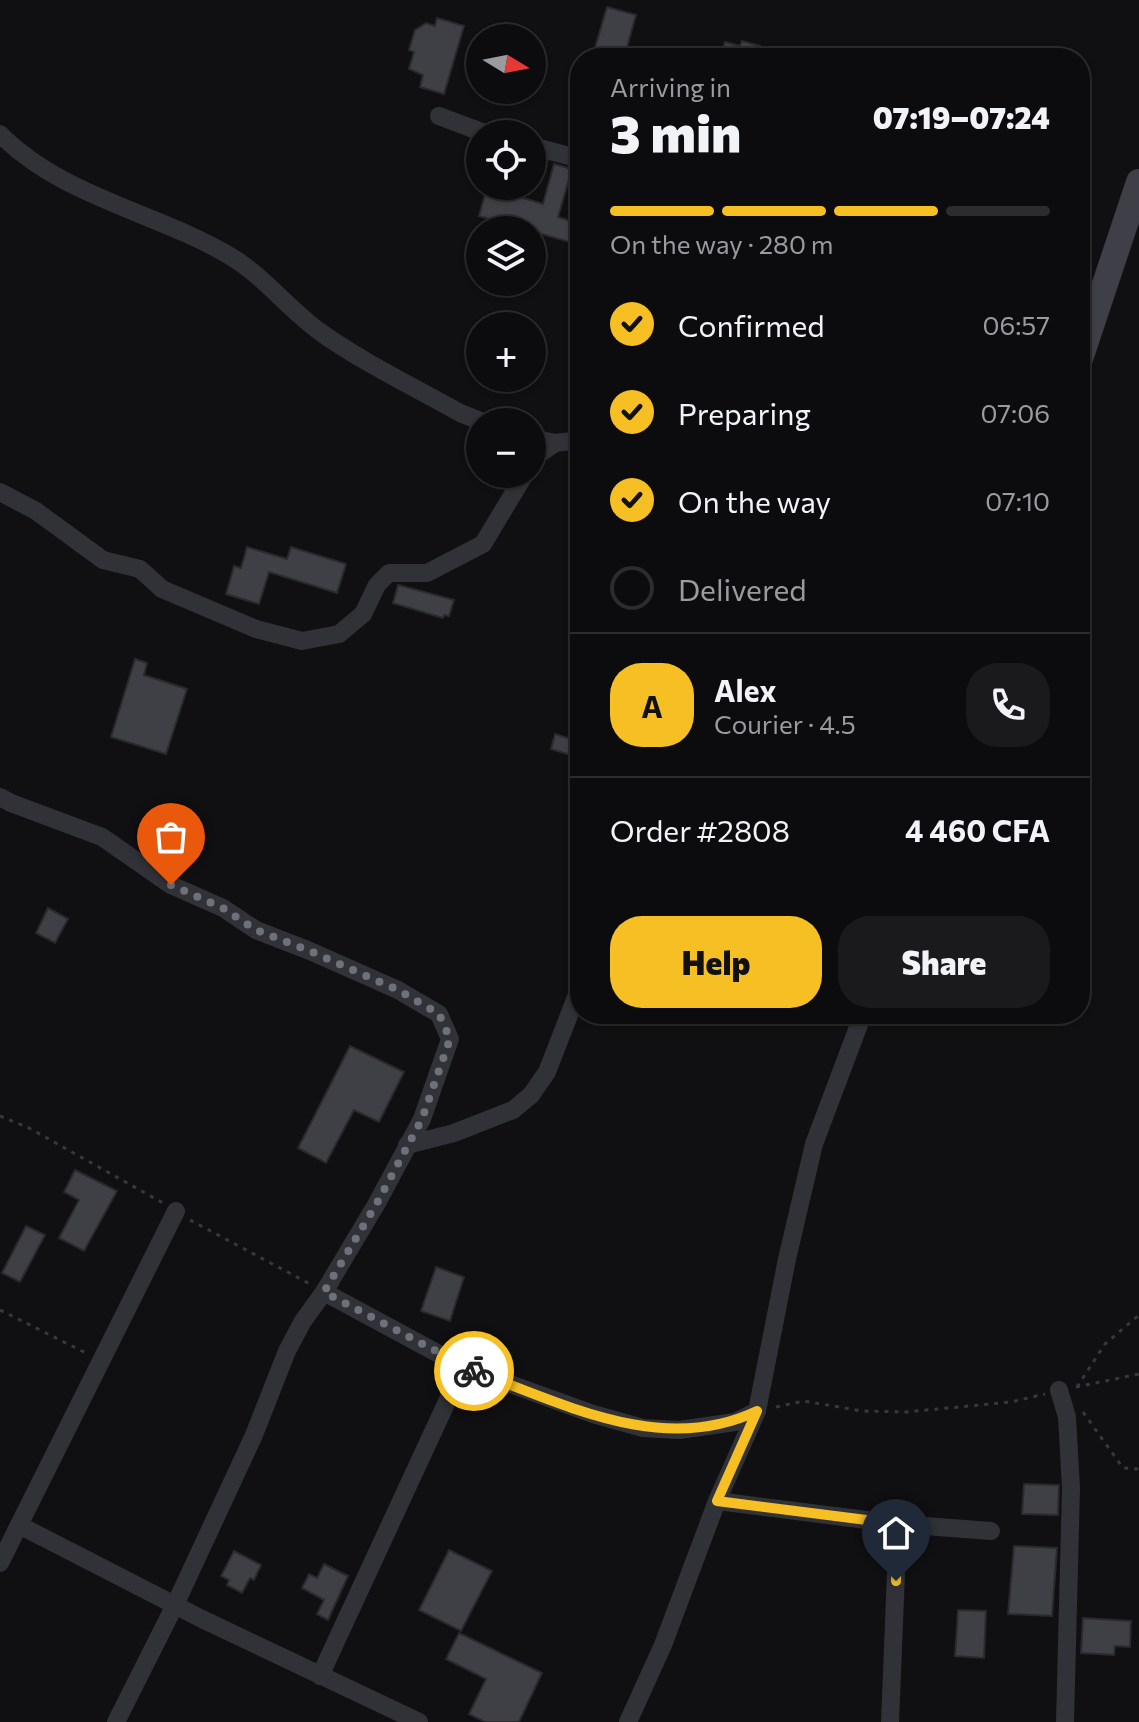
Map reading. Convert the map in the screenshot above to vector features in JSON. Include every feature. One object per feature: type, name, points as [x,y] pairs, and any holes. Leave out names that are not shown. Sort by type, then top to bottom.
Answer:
[{"type":"street","points":[[439,116],[466,126]]},
{"type":"street","points":[[0,134],[57,176],[232,257],[324,335],[466,414]]},
{"type":"street","points":[[546,150],[570,156]]},
{"type":"street","points":[[1090,308],[1139,182]]},
{"type":"street","points":[[546,441],[570,441]]},
{"type":"street","points":[[546,449],[555,443]]},
{"type":"street","points":[[0,492],[36,511],[103,560],[140,569],[162,589],[256,629],[302,641],[339,634],[363,614],[377,585],[389,573],[427,573],[483,544],[517,488]]},
{"type":"street","points":[[0,797],[102,837],[171,885],[223,908],[256,930],[398,990],[439,1014],[450,1039],[422,1119],[377,1203],[287,1351],[254,1435],[175,1605],[116,1722]]},
{"type":"street","points":[[407,1145],[454,1133],[513,1110],[531,1095],[547,1072],[570,1013]]},
{"type":"street","points":[[628,1722],[663,1645],[717,1501],[757,1411],[814,1144],[859,1024]]},
{"type":"street","points":[[0,1563],[176,1211]]},
{"type":"street","points":[[324,1292],[463,1367],[593,1414],[643,1428],[679,1430],[735,1422],[757,1411]]},
{"type":"street","points":[[320,1676],[463,1367]]},
{"type":"street","points":[[1065,1722],[1071,1488],[1068,1388]]},
{"type":"street","points":[[717,1501],[898,1524],[991,1531]]},
{"type":"street","points":[[890,1722],[898,1524]]},
{"type":"street","points":[[19,1525],[175,1605],[419,1722]]},
{"type":"path","points":[[0,1310],[100,1360]]},
{"type":"path","points":[[1068,1388],[1105,1344],[1139,1315]]},
{"type":"path","points":[[757,1411],[804,1401],[862,1411],[906,1412],[1011,1402],[1139,1374]]},
{"type":"path","points":[[1068,1388],[1123,1468],[1139,1469]]},
{"type":"building","points":[[607,7],[636,15],[627,48],[595,48]]},
{"type":"building","points":[[437,18],[464,26],[444,94],[420,87],[423,75],[409,69],[414,52],[409,50],[415,30],[426,23],[435,26]]},
{"type":"building","points":[[742,41],[760,46],[723,48],[725,42],[740,46]]},
{"type":"building","points":[[554,164],[570,168],[558,217],[570,221],[570,242],[546,235],[546,216],[479,216],[483,200],[530,200],[543,204],[546,200]]},
{"type":"building","points":[[247,547],[287,559],[291,547],[346,564],[337,593],[269,572],[259,604],[226,594],[234,566],[241,568]]},
{"type":"building","points":[[398,585],[454,600],[449,616],[444,615],[443,618],[393,603]]},
{"type":"building","points":[[135,659],[147,663],[144,675],[187,689],[166,754],[111,737]]},
{"type":"building","points":[[555,734],[570,739],[570,755],[551,749]]},
{"type":"building","points":[[48,908],[68,919],[55,943],[36,933]]},
{"type":"building","points":[[350,1046],[404,1072],[379,1122],[354,1110],[326,1163],[298,1148]]},
{"type":"building","points":[[75,1170],[117,1191],[84,1251],[59,1238],[79,1200],[64,1192]]},
{"type":"building","points":[[26,1226],[45,1235],[20,1282],[2,1273]]},
{"type":"building","points":[[436,1267],[464,1277],[450,1321],[421,1311]]},
{"type":"building","points":[[1024,1484],[1059,1485],[1058,1515],[1022,1514]]},
{"type":"building","points":[[1014,1546],[1057,1548],[1052,1616],[1008,1614]]},
{"type":"building","points":[[449,1550],[492,1571],[461,1631],[419,1610]]},
{"type":"building","points":[[234,1551],[261,1565],[254,1580],[250,1578],[242,1593],[227,1585],[229,1580],[221,1576]]},
{"type":"building","points":[[324,1564],[348,1576],[328,1620],[317,1614],[324,1600],[302,1588],[309,1574],[317,1578]]},
{"type":"building","points":[[958,1610],[986,1611],[984,1658],[955,1656]]},
{"type":"building","points":[[1083,1618],[1131,1621],[1130,1647],[1115,1646],[1114,1655],[1081,1653]]},
{"type":"building","points":[[459,1633],[542,1673],[519,1722],[485,1722],[469,1714],[486,1679],[446,1659]]},
{"type":"way so far","points":[[171,885],[223,908],[256,930],[398,990],[439,1014],[450,1039],[422,1119],[324,1292],[474,1371]]},
{"type":"route","points":[[474,1371],[593,1414],[643,1428],[679,1430],[735,1422],[757,1411],[717,1501],[898,1524],[896,1581]]}]
